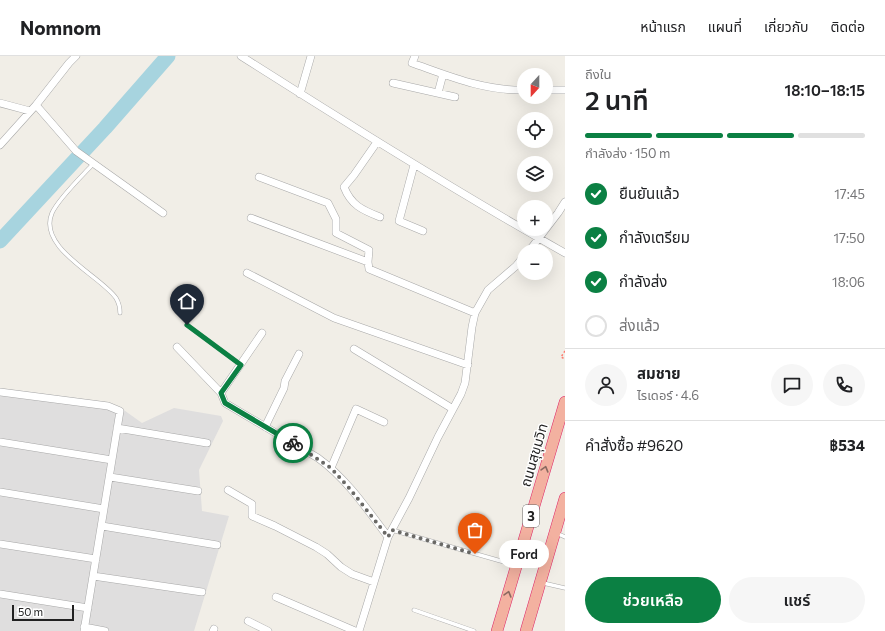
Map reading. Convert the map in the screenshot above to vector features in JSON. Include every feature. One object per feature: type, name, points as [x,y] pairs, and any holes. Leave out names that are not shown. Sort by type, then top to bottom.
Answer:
[{"type":"highway","name":"ถนนสุขุมวิท","points":[[497,631],[565,402]]},
{"type":"highway","name":"3","points":[[526,631],[540,583],[560,534],[564,505]]},
{"type":"street","points":[[0,144],[36,106],[76,56]]},
{"type":"street","points":[[241,56],[414,165],[486,208],[565,252]]},
{"type":"street","points":[[300,94],[311,56]]},
{"type":"street","points":[[415,56],[412,63],[443,74],[484,87],[517,90]]},
{"type":"street","points":[[438,93],[443,74]]},
{"type":"street","points":[[393,83],[455,97]]},
{"type":"street","points":[[553,90],[565,90]]},
{"type":"street","points":[[0,103],[30,111]]},
{"type":"street","points":[[36,106],[76,151],[163,213]]},
{"type":"street","points":[[377,142],[344,187],[348,197],[360,209],[380,217]]},
{"type":"street","points":[[414,165],[399,221],[423,231]]},
{"type":"street","points":[[258,177],[328,203],[336,219],[336,233],[369,250],[369,269],[475,313]]},
{"type":"street","points":[[535,244],[565,202]]},
{"type":"street","points":[[251,218],[368,262]]},
{"type":"street","points":[[359,631],[388,537],[409,498],[465,383],[475,313],[488,290],[517,265]]},
{"type":"street","points":[[247,273],[334,318],[468,365]]},
{"type":"street","points":[[221,393],[262,333]]},
{"type":"street","points":[[177,347],[221,393],[225,403],[318,458],[331,468],[350,489],[388,537]]},
{"type":"street","points":[[354,349],[453,409]]},
{"type":"street","points":[[265,427],[284,388],[285,381],[299,354]]},
{"type":"street","points":[[0,392],[108,406],[120,411],[84,629],[105,631]]},
{"type":"street","points":[[331,468],[356,410],[384,422]]},
{"type":"street","points":[[117,428],[207,443]]},
{"type":"street","points":[[0,442],[112,460]]},
{"type":"street","points":[[110,477],[198,491]]},
{"type":"street","points":[[228,490],[252,504],[252,516],[316,547],[352,574],[374,582]]},
{"type":"street","points":[[0,492],[104,509]]},
{"type":"street","points":[[102,526],[217,545]]},
{"type":"street","points":[[0,544],[96,559]]},
{"type":"street","points":[[93,576],[202,592]]},
{"type":"street","points":[[0,594],[88,608]]},
{"type":"street","points":[[276,597],[354,631]]},
{"type":"street","points":[[248,621],[268,631]]},
{"type":"lane","points":[[94,164],[57,204],[51,214],[51,231],[55,241],[62,250],[82,269],[111,292],[120,305],[120,313]]},
{"type":"lane","points":[[187,325],[241,365]]},
{"type":"lane","points":[[392,530],[516,566]]},
{"type":"lane","points":[[540,583],[565,588]]},
{"type":"lane","points":[[414,610],[474,631]]},
{"type":"path","points":[[565,351],[561,357],[565,358]]},
{"type":"shaded area","points":[[0,388],[107,402],[121,408],[142,423],[174,408],[221,416],[223,421],[199,470],[202,511],[229,516],[194,631],[0,631]]},
{"type":"waterway","points":[[0,241],[105,128],[168,56]]},
{"type":"way so far","points":[[293,443],[318,458],[331,468],[350,489],[388,537],[392,530],[475,554]]},
{"type":"place","name":"Ford","points":[[475,554]]},
{"type":"route","points":[[187,325],[241,365],[221,393],[225,403],[293,443]]}]
